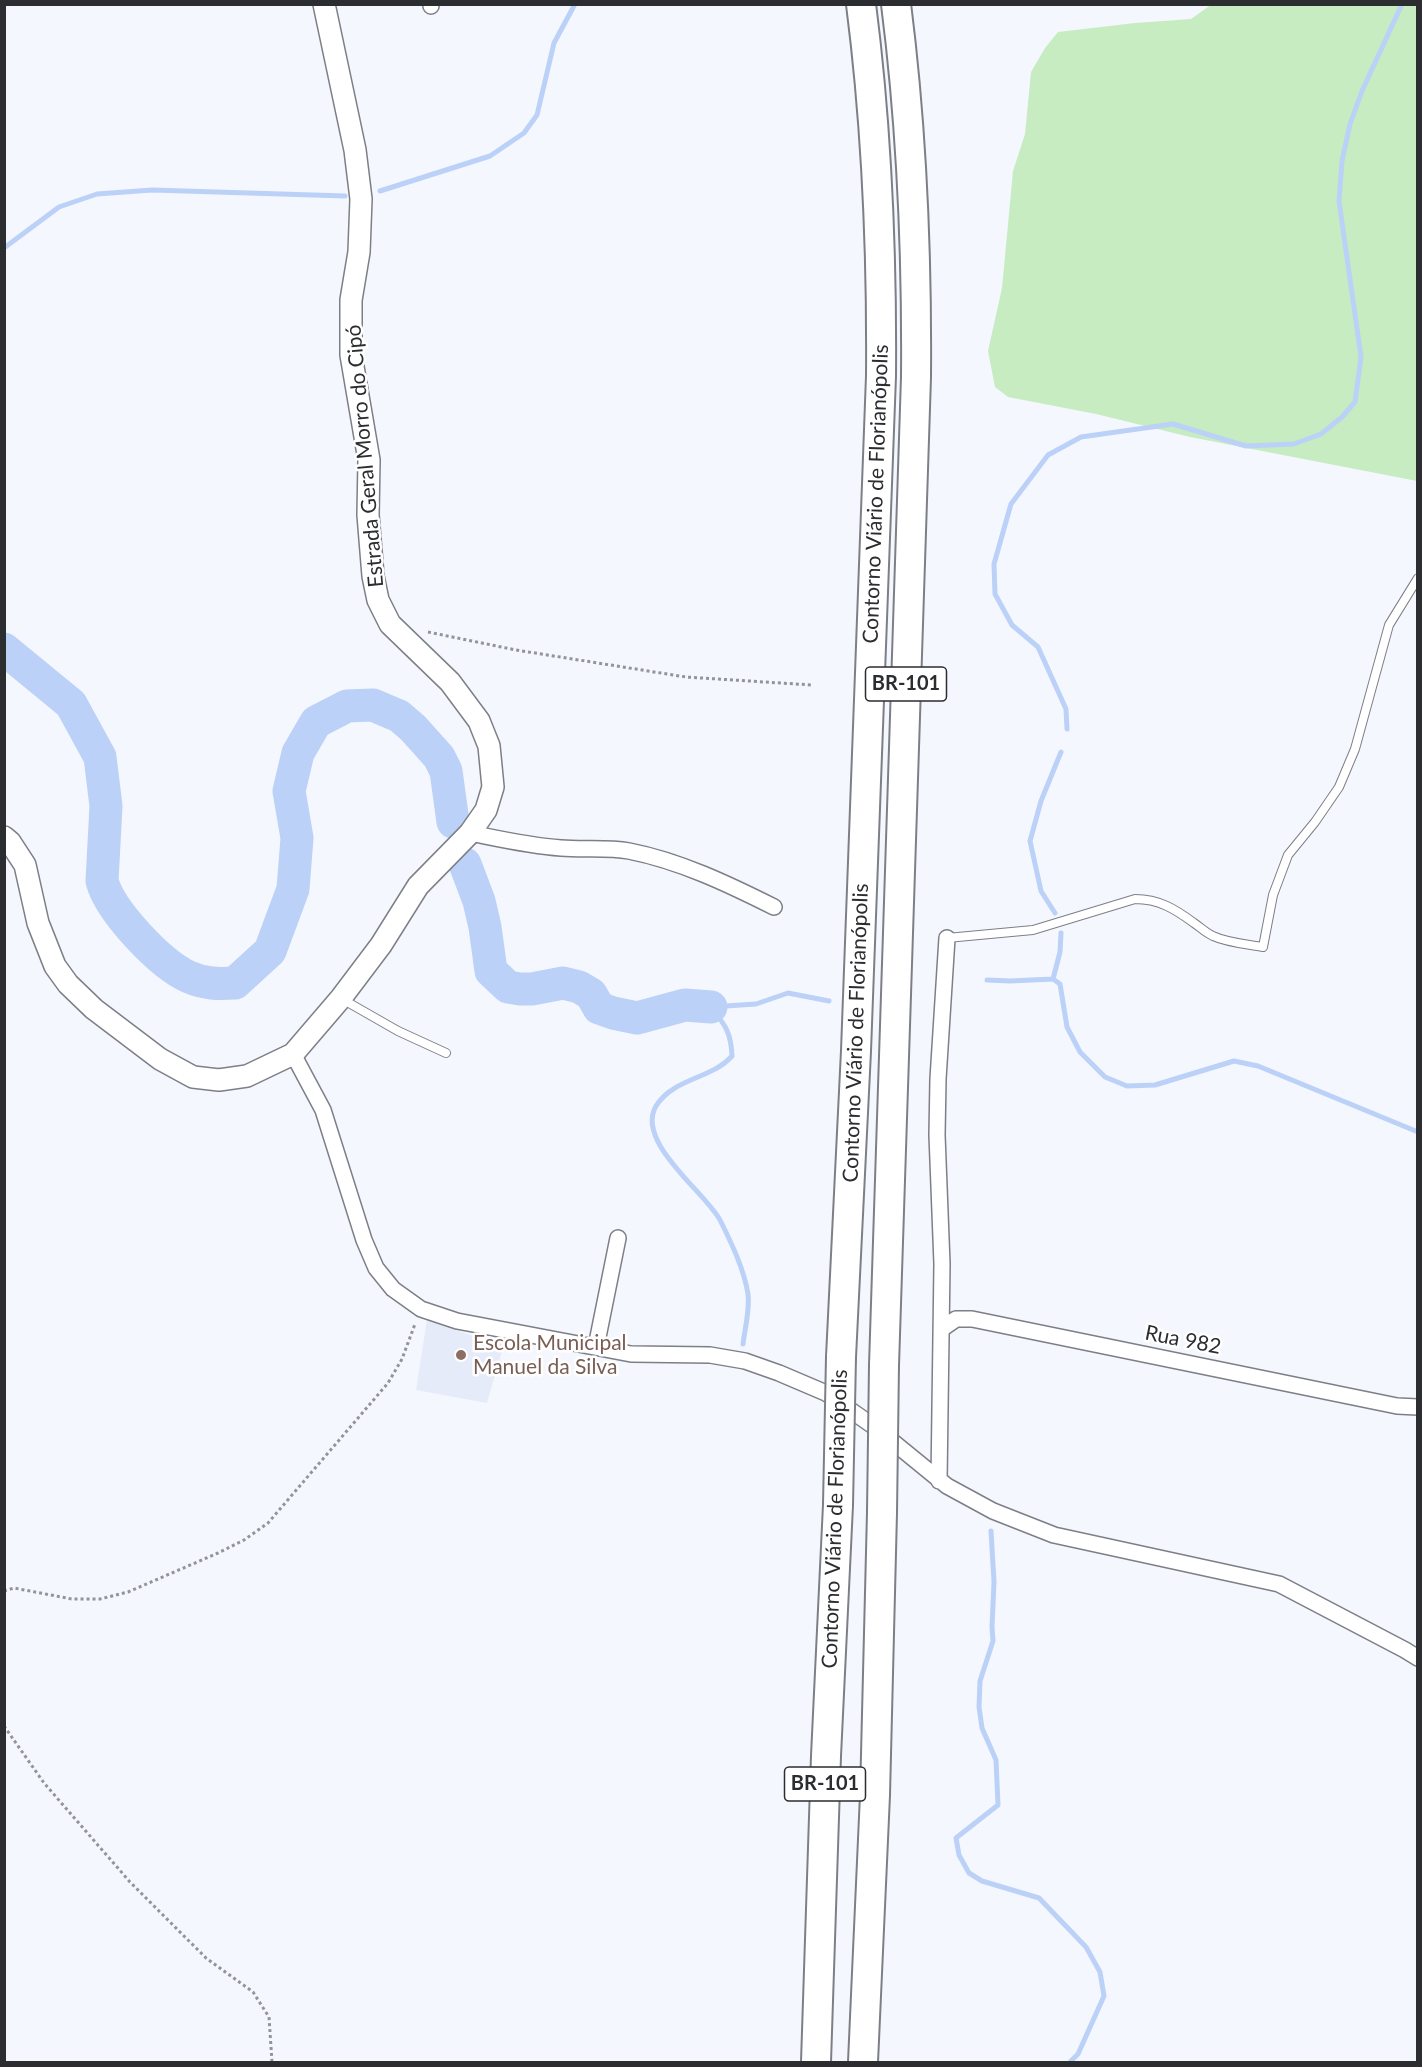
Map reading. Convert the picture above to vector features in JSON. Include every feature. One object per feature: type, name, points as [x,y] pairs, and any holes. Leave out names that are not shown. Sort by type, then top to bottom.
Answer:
[{"type":"highway","name":"Contorno Viário de Florianópolis","points":[[816,2062],[826,1756],[838,1505],[841,1357],[856,1051],[881,376],[882,296],[878,180],[874,118],[861,4]]},
{"type":"highway","name":"Contorno Viário de Florianópolis","points":[[863,2062],[874,1795],[884,1365],[916,377],[913,179],[908,105],[896,4]]},
{"type":"street","name":"Estrada Geral Morro do Cipó","points":[[293,1054],[341,998],[381,945],[418,886],[470,833],[486,810],[493,787],[489,747],[480,721],[450,681],[390,624],[378,600],[373,576],[368,515],[369,460],[351,355],[351,300],[359,252],[361,200],[355,150],[324,4]]},
{"type":"street","points":[[470,833],[525,844],[627,851],[655,857],[742,891],[774,907]]},
{"type":"street","points":[[4,837],[10,842],[25,865],[38,923],[55,966],[68,984],[94,1009],[160,1059],[193,1077],[219,1080],[247,1076],[293,1054],[323,1110],[364,1240],[376,1268],[393,1289],[421,1309],[457,1321],[631,1354],[710,1355],[745,1361],[826,1393],[876,1428],[939,1480],[993,1511],[1054,1535],[1279,1584],[1413,1653]]},
{"type":"street","points":[[939,1480],[943,1328],[937,1135],[938,1079],[947,938]]},
{"type":"street","points":[[596,1347],[618,1238]]},
{"type":"street","name":"Rua 982","points":[[943,1328],[956,1319],[972,1319],[1397,1406],[1418,1407]]},
{"type":"lane","points":[[947,938],[1034,930],[1135,899],[1148,899],[1161,902],[1182,914],[1211,935],[1263,947],[1273,895],[1288,855],[1339,787],[1355,749],[1389,625],[1418,578]]},
{"type":"lane","points":[[341,998],[398,1031],[446,1053]]},
{"type":"path","points":[[424,631],[516,651],[686,677],[812,685]]},
{"type":"path","points":[[4,1592],[14,1588],[72,1599],[100,1599],[128,1592],[244,1540],[268,1522],[388,1383],[402,1359],[421,1309]]},
{"type":"path","points":[[4,1726],[44,1783],[130,1882],[206,1958],[253,1992],[269,2017],[272,2062]]},
{"type":"shaded area","name":"Escola Municipal Manuel da Silva","points":[[427,1319],[470,1335],[505,1341],[487,1403],[416,1390]]},
{"type":"green space","points":[[1212,4],[1417,5],[1417,481],[1190,437],[1096,414],[1008,397],[995,387],[988,351],[1002,288],[1013,171],[1025,134],[1031,72],[1045,48],[1058,32],[1191,19]]},
{"type":"waterway","points":[[380,191],[490,156],[524,133],[537,115],[554,43],[575,4]]},
{"type":"waterway","points":[[1067,729],[1066,709],[1038,647],[1012,625],[995,594],[994,564],[1011,504],[1048,455],[1081,437],[1173,424],[1246,446],[1294,444],[1321,434],[1342,417],[1355,402],[1361,357],[1339,201],[1342,161],[1350,124],[1362,91],[1402,4]]},
{"type":"waterway","points":[[4,248],[59,207],[97,194],[152,190],[345,196]]},
{"type":"waterway","points":[[4,649],[71,704],[100,757],[106,806],[102,881],[107,893],[125,921],[151,949],[164,961],[189,977],[212,983],[235,983],[270,951],[293,889],[297,838],[289,791],[298,753],[316,722],[347,706],[373,705],[399,716],[439,757],[446,771],[453,822]]},
{"type":"waterway","points":[[1055,913],[1041,891],[1030,841],[1041,801],[1061,752]]},
{"type":"waterway","points":[[465,864],[479,901],[491,971],[508,987],[532,989],[563,983],[579,987],[591,994],[599,1008],[637,1018],[685,1005],[711,1007]]},
{"type":"waterway","points":[[1053,979],[1060,952],[1061,933]]},
{"type":"waterway","points":[[987,980],[1053,979],[1060,984],[1067,1027],[1080,1052],[1105,1077],[1127,1086],[1155,1085],[1234,1061],[1258,1066],[1418,1132]]},
{"type":"waterway","points":[[711,1007],[756,1004],[788,993],[829,1001]]},
{"type":"waterway","points":[[711,1007],[727,1030],[732,1056],[714,1070],[682,1084],[663,1097],[656,1106],[652,1120],[655,1135],[663,1151],[720,1220],[737,1256],[748,1300],[743,1344]]},
{"type":"waterway","points":[[991,1531],[994,1582],[993,1641],[980,1681],[979,1707],[982,1728],[996,1760],[998,1805],[956,1838],[959,1855],[969,1873],[982,1881],[1039,1898],[1086,1947],[1100,1972],[1104,1996],[1078,2054],[1070,2062]]},
{"type":"place","name":"Escola Municipal Manuel da Silva","points":[[461,1355]]}]
